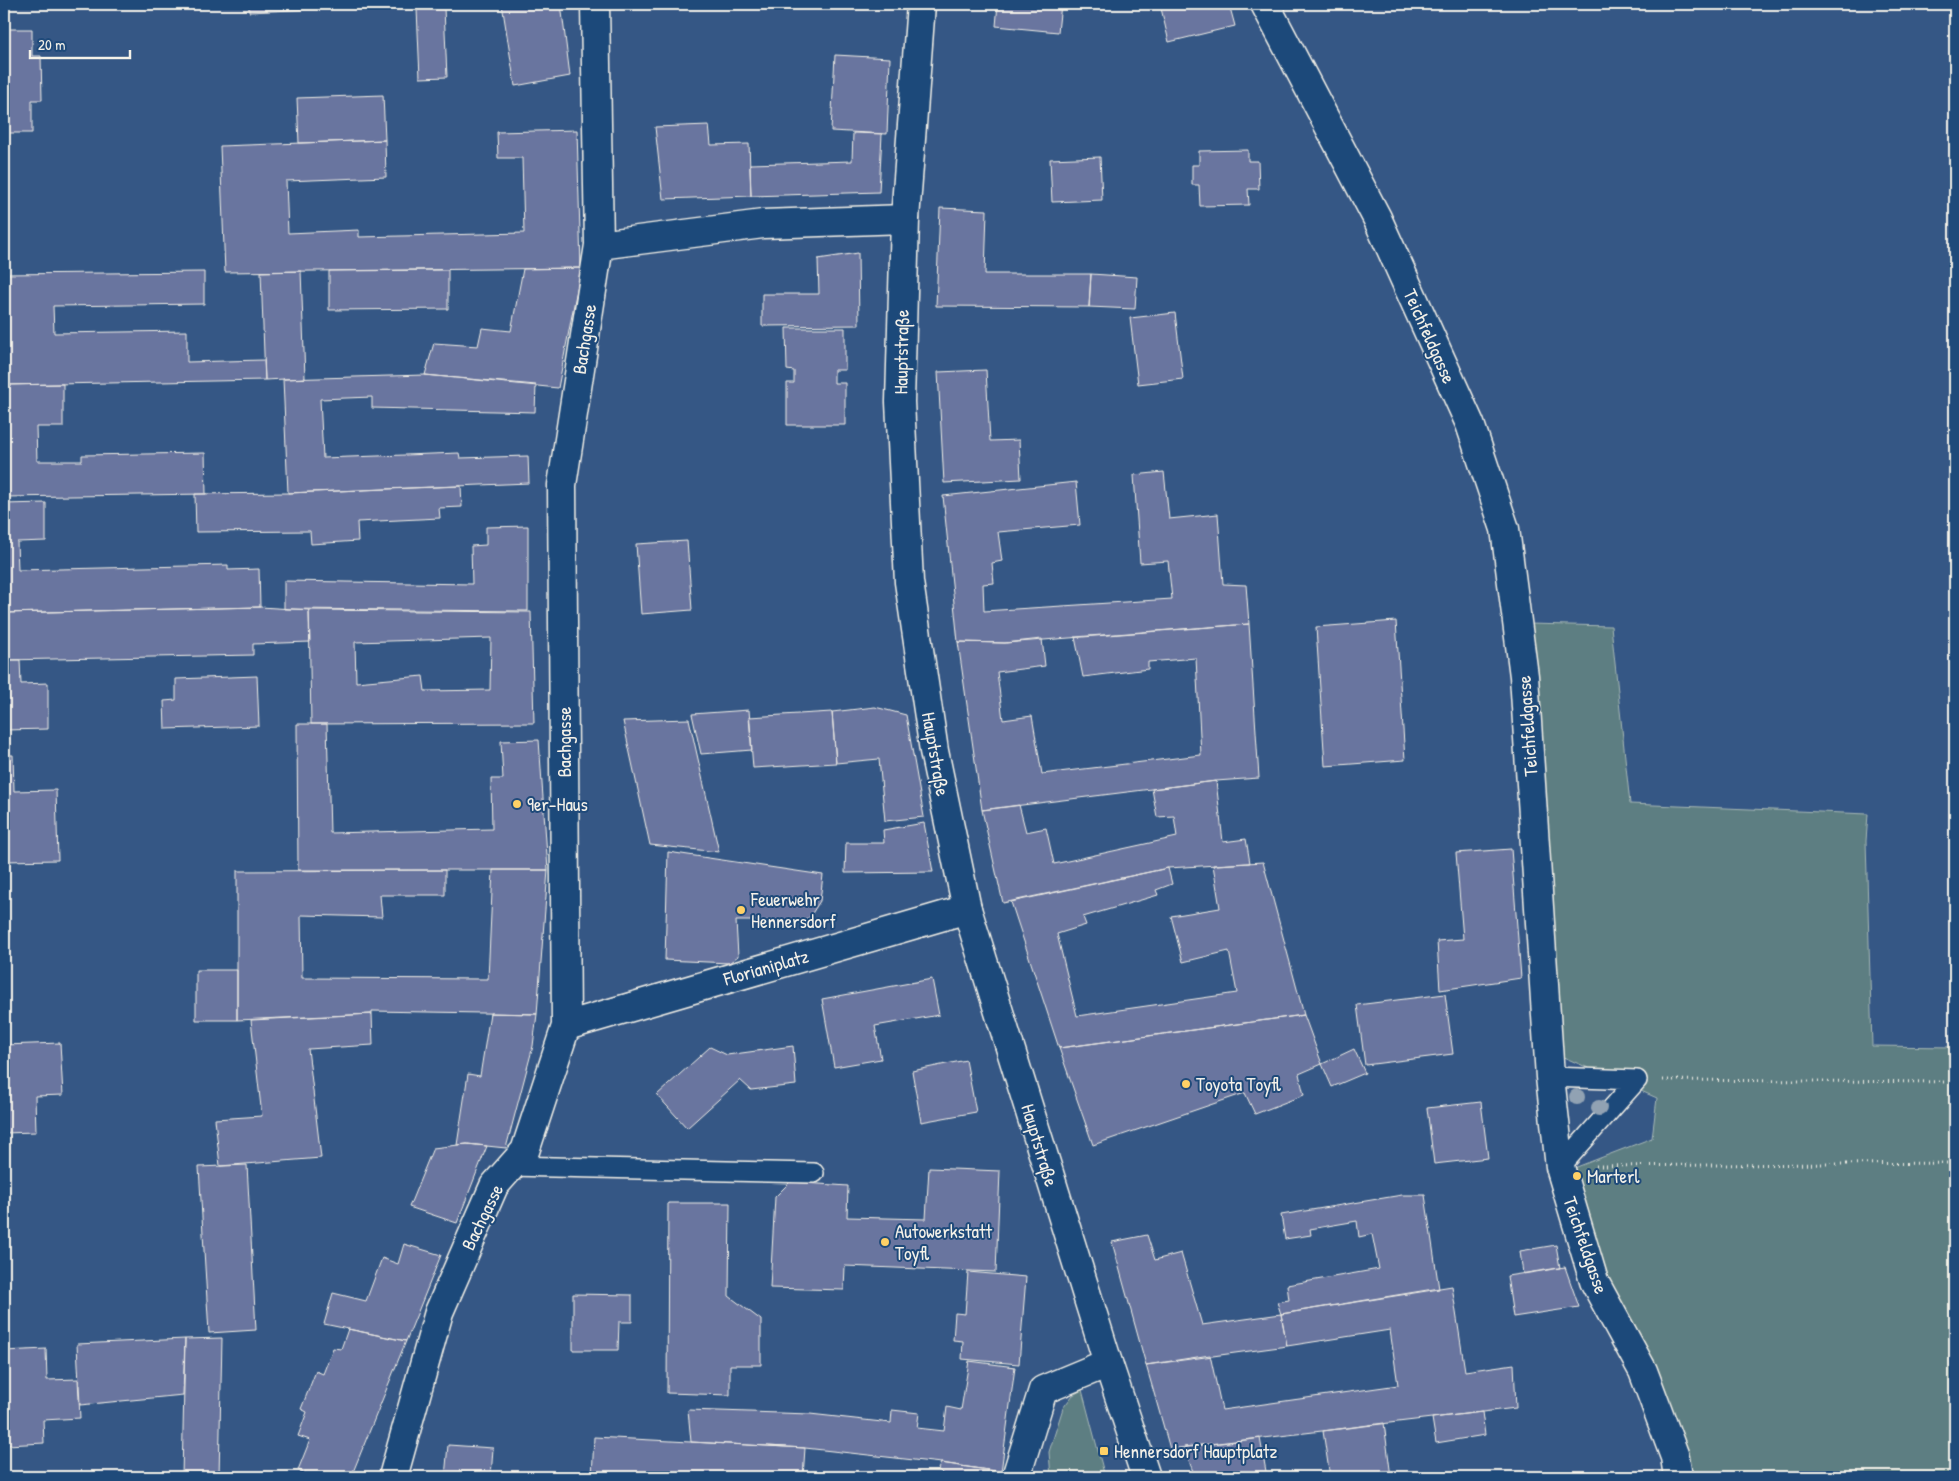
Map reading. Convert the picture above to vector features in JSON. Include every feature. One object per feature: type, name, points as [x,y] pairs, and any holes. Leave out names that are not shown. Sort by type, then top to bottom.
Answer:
[{"type":"street","name":"Bachgasse","points":[[393,1477],[439,1312],[494,1186],[525,1151],[566,1026],[562,485],[599,245],[595,4]]},
{"type":"street","name":"Hauptstraße","points":[[921,4],[905,219],[900,402],[909,582],[934,751],[967,909],[1108,1363],[1146,1477]]},
{"type":"street","name":"Teichfeldgasse","points":[[1265,4],[1377,218],[1470,424],[1505,529],[1524,676],[1550,1077],[1560,1167],[1594,1281],[1643,1371],[1675,1457],[1678,1477]]},
{"type":"street","points":[[599,245],[763,224],[905,219]]},
{"type":"street","name":"Florianiplatz","points":[[566,1026],[967,909]]},
{"type":"street","points":[[1016,1477],[1043,1390],[1108,1363]]},
{"type":"lane","points":[[1550,1077],[1637,1080]]},
{"type":"lane","points":[[1560,1167],[1637,1080]]},
{"type":"lane","points":[[510,1166],[814,1174]]},
{"type":"path","points":[[1637,1080],[1955,1082]]},
{"type":"path","points":[[1560,1167],[1955,1163]]},
{"type":"green space","points":[[1529,624],[1611,626],[1630,804],[1868,814],[1866,841],[1872,1046],[1955,1047],[1955,1477],[1688,1477],[1606,1275],[1569,1170],[1652,1138],[1657,1098],[1561,1056]]},
{"type":"green space","points":[[1082,1390],[1105,1477],[1051,1477],[1049,1452],[1063,1408],[1073,1395]]},
{"type":"building","points":[[249,4],[423,4],[249,12]]},
{"type":"building","points":[[502,4],[561,4],[570,76],[515,86]]},
{"type":"building","points":[[998,4],[1061,4],[1058,32],[996,26]]},
{"type":"building","points":[[1160,4],[1229,4],[1235,26],[1169,42]]},
{"type":"building","points":[[444,8],[447,77],[420,78],[417,9]]},
{"type":"building","points":[[4,29],[32,29],[32,56],[41,56],[42,100],[32,100],[32,133],[4,133]]},
{"type":"building","points":[[835,55],[890,58],[887,134],[831,131]]},
{"type":"building","points":[[383,95],[385,140],[299,143],[297,98]]},
{"type":"building","points":[[709,125],[711,145],[749,144],[751,196],[663,199],[655,127]]},
{"type":"building","points":[[577,130],[581,268],[225,272],[220,146],[385,140],[386,177],[286,181],[288,233],[359,230],[359,237],[524,233],[522,158],[498,158],[497,132]]},
{"type":"building","points":[[853,133],[882,134],[879,192],[751,196],[750,164],[852,161]]},
{"type":"building","points":[[1248,150],[1248,161],[1258,161],[1259,189],[1248,189],[1249,205],[1200,206],[1199,185],[1192,185],[1192,165],[1199,165],[1199,151]]},
{"type":"building","points":[[1100,157],[1102,200],[1052,202],[1050,159]]},
{"type":"building","points":[[940,208],[987,210],[985,274],[1091,274],[1089,307],[936,306]]},
{"type":"building","points":[[858,253],[859,325],[762,326],[762,294],[819,294],[818,259]]},
{"type":"building","points":[[581,268],[558,388],[425,375],[434,343],[478,346],[482,328],[511,331],[523,269]]},
{"type":"building","points":[[448,270],[448,309],[329,310],[329,271]]},
{"type":"building","points":[[301,271],[305,378],[265,380],[261,272]]},
{"type":"building","points":[[204,272],[204,304],[53,306],[54,333],[187,331],[187,362],[264,360],[265,380],[4,385],[4,274]]},
{"type":"building","points":[[1091,274],[1137,277],[1135,309],[1089,307]]},
{"type":"building","points":[[1175,313],[1183,379],[1138,384],[1130,318]]},
{"type":"building","points":[[786,328],[845,328],[845,370],[834,370],[834,383],[845,383],[845,425],[787,425],[787,383],[794,383],[794,371],[787,370]]},
{"type":"building","points":[[986,370],[990,441],[1019,440],[1021,479],[944,483],[938,372]]},
{"type":"building","points":[[425,375],[536,385],[535,412],[372,408],[372,397],[320,399],[323,458],[459,453],[460,458],[528,456],[529,483],[288,493],[283,379]]},
{"type":"building","points":[[63,384],[63,427],[36,427],[37,461],[82,461],[82,455],[205,453],[206,494],[4,497],[4,385]]},
{"type":"building","points":[[1164,472],[1169,519],[1218,514],[1223,584],[1246,585],[1249,624],[1005,643],[958,642],[943,496],[1076,482],[1080,525],[998,532],[1002,561],[992,563],[994,583],[983,584],[984,611],[1172,599],[1168,561],[1140,563],[1134,475]]},
{"type":"building","points":[[461,486],[462,507],[439,508],[440,518],[357,522],[358,541],[311,544],[310,531],[196,532],[195,494],[288,493]]},
{"type":"building","points":[[46,503],[46,541],[17,542],[18,570],[228,565],[228,570],[259,569],[260,607],[4,613],[4,504]]},
{"type":"building","points":[[528,526],[528,611],[284,609],[284,581],[472,584],[471,546],[486,545],[486,527]]},
{"type":"building","points":[[687,541],[692,610],[641,614],[636,544]]},
{"type":"building","points":[[260,607],[309,610],[310,642],[253,644],[253,655],[4,660],[4,613]]},
{"type":"building","points":[[309,610],[531,612],[534,723],[311,724]],"holes":[[[491,638],[490,690],[425,691],[423,676],[356,682],[355,642]]]},
{"type":"building","points":[[1396,621],[1405,760],[1325,766],[1316,627]]},
{"type":"building","points":[[1249,624],[1259,778],[1216,781],[982,810],[958,642],[1005,643],[1042,639],[1045,666],[997,672],[1003,720],[1032,716],[1042,774],[1201,755],[1196,658],[1148,662],[1148,669],[1083,677],[1075,637]]},
{"type":"building","points":[[4,660],[20,660],[21,684],[48,683],[48,729],[4,730]]},
{"type":"building","points":[[257,676],[259,726],[165,729],[164,701],[176,700],[176,679]]},
{"type":"building","points":[[875,707],[906,715],[924,817],[885,821],[879,759],[836,763],[832,712]]},
{"type":"building","points":[[749,710],[752,750],[701,754],[692,714]]},
{"type":"building","points":[[832,712],[836,763],[753,768],[749,717]]},
{"type":"building","points":[[689,719],[719,852],[650,845],[623,721]]},
{"type":"building","name":"9er-Haus","points":[[297,724],[327,724],[330,833],[492,829],[491,779],[503,779],[501,741],[539,740],[548,870],[298,870]]},
{"type":"building","points":[[4,755],[13,755],[14,791],[56,790],[58,860],[4,861]]},
{"type":"building","points":[[1216,781],[1223,842],[1246,839],[1250,863],[1168,868],[1003,903],[982,810],[1019,805],[1026,832],[1046,828],[1054,864],[1177,837],[1174,816],[1157,817],[1152,789]]},
{"type":"building","points":[[924,823],[933,872],[845,873],[846,843],[884,843],[883,830]]},
{"type":"building","points":[[1511,849],[1521,978],[1440,990],[1437,941],[1463,939],[1456,853]]},
{"type":"building","name":"Feuerwehr Hennersdorf","points":[[668,852],[823,875],[820,901],[809,918],[797,921],[736,921],[738,956],[729,963],[665,960]]},
{"type":"building","points":[[1263,862],[1304,1015],[1059,1048],[1011,902],[1168,868],[1172,884],[1156,890],[1158,895],[1083,917],[1086,925],[1057,934],[1077,1016],[1237,993],[1229,951],[1183,962],[1171,916],[1220,908],[1213,865]]},
{"type":"building","points":[[445,870],[445,895],[380,895],[382,917],[301,915],[302,978],[488,979],[493,870],[548,870],[537,1014],[372,1011],[372,1014],[237,1020],[237,871]]},
{"type":"building","points":[[196,970],[237,970],[237,1020],[196,1020]]},
{"type":"building","points":[[932,979],[939,1015],[875,1026],[881,1059],[834,1067],[822,999]]},
{"type":"building","points":[[1445,994],[1453,1054],[1365,1065],[1357,1005]]},
{"type":"building","points":[[490,1013],[537,1014],[533,1046],[506,1148],[467,1144],[457,1145],[468,1074],[480,1076]]},
{"type":"building","points":[[372,1014],[373,1045],[308,1049],[321,1158],[220,1166],[215,1119],[262,1116],[251,1020]]},
{"type":"building","name":"Toyota Toyfl","points":[[1304,1015],[1322,1064],[1299,1074],[1304,1095],[1255,1114],[1245,1093],[1093,1145],[1059,1048]]},
{"type":"building","points":[[60,1043],[63,1095],[35,1096],[36,1132],[4,1133],[4,1045]]},
{"type":"building","points":[[793,1046],[796,1085],[751,1090],[740,1080],[687,1128],[657,1095],[710,1047],[727,1055]]},
{"type":"building","points":[[1354,1049],[1365,1073],[1332,1087],[1322,1064]]},
{"type":"building","points":[[966,1060],[976,1112],[921,1122],[912,1071]]},
{"type":"building","points":[[1481,1102],[1488,1158],[1434,1164],[1427,1108]]},
{"type":"building","points":[[467,1144],[487,1146],[457,1223],[409,1207],[433,1148]]},
{"type":"building","points":[[247,1165],[256,1330],[209,1333],[199,1167]]},
{"type":"building","name":"Autowerkstatt Toyfl","points":[[929,1168],[1000,1171],[996,1272],[845,1266],[844,1290],[770,1288],[775,1197],[790,1182],[848,1186],[847,1217],[926,1219]]},
{"type":"building","points":[[1402,1195],[1425,1195],[1439,1289],[1281,1314],[1277,1302],[1289,1300],[1287,1285],[1379,1269],[1372,1234],[1359,1237],[1357,1221],[1310,1229],[1311,1235],[1285,1239],[1281,1215]]},
{"type":"building","points":[[668,1203],[730,1203],[729,1296],[761,1320],[761,1365],[730,1365],[730,1395],[667,1393]]},
{"type":"building","points":[[1147,1235],[1155,1260],[1181,1253],[1202,1325],[1281,1314],[1287,1346],[1146,1365],[1112,1242]]},
{"type":"building","points":[[404,1244],[441,1255],[406,1341],[324,1324],[333,1293],[366,1301],[382,1258],[398,1264]]},
{"type":"building","points":[[1556,1245],[1560,1268],[1523,1274],[1520,1251]]},
{"type":"building","points":[[1565,1267],[1579,1307],[1513,1317],[1507,1276]]},
{"type":"building","points":[[968,1272],[1026,1277],[1019,1364],[962,1359],[963,1341],[953,1340],[955,1313],[965,1314]]},
{"type":"building","points":[[1452,1286],[1465,1371],[1514,1364],[1516,1408],[1170,1449],[1146,1365],[1210,1355],[1222,1410],[1398,1385],[1390,1330],[1287,1346],[1281,1314]]},
{"type":"building","points":[[573,1294],[632,1295],[632,1322],[619,1322],[618,1350],[573,1350]]},
{"type":"building","points":[[348,1329],[406,1341],[351,1477],[316,1477],[298,1470],[310,1440],[298,1436],[307,1412],[301,1409],[316,1371],[323,1374],[333,1348],[341,1349]]},
{"type":"building","points":[[222,1338],[219,1477],[182,1477],[185,1339]]},
{"type":"building","points":[[185,1339],[183,1395],[80,1405],[77,1344]]},
{"type":"building","points":[[46,1349],[47,1380],[78,1379],[80,1418],[43,1420],[44,1443],[7,1445],[4,1351]]},
{"type":"building","points":[[969,1361],[1015,1367],[1001,1472],[941,1463],[805,1448],[691,1442],[688,1410],[810,1414],[891,1423],[892,1410],[919,1413],[917,1428],[944,1431],[947,1407],[961,1410]]},
{"type":"building","points":[[1482,1412],[1485,1435],[1436,1443],[1432,1418]]},
{"type":"building","points":[[1384,1423],[1391,1477],[1330,1477],[1323,1431]]},
{"type":"building","points":[[594,1437],[805,1448],[803,1477],[592,1477]]},
{"type":"building","points":[[1260,1438],[1267,1477],[1195,1477],[1184,1447]]},
{"type":"building","points":[[448,1445],[493,1448],[491,1477],[445,1477]]},
{"type":"building","points":[[941,1463],[1001,1472],[997,1477],[946,1477],[938,1469]]},
{"type":"building","points":[[301,1472],[316,1477],[299,1477]]},
{"type":"place","name":"9er-Haus","points":[[517,804]]},
{"type":"place","name":"Feuerwehr Hennersdorf","points":[[741,910]]},
{"type":"place","name":"Toyota Toyfl","points":[[1186,1084]]},
{"type":"place","name":"Marterl","points":[[1577,1176]]},
{"type":"place","name":"Autowerkstatt Toyfl","points":[[885,1242]]},
{"type":"place","name":"Hennersdorf Hauptplatz","points":[[1104,1451]]}]
